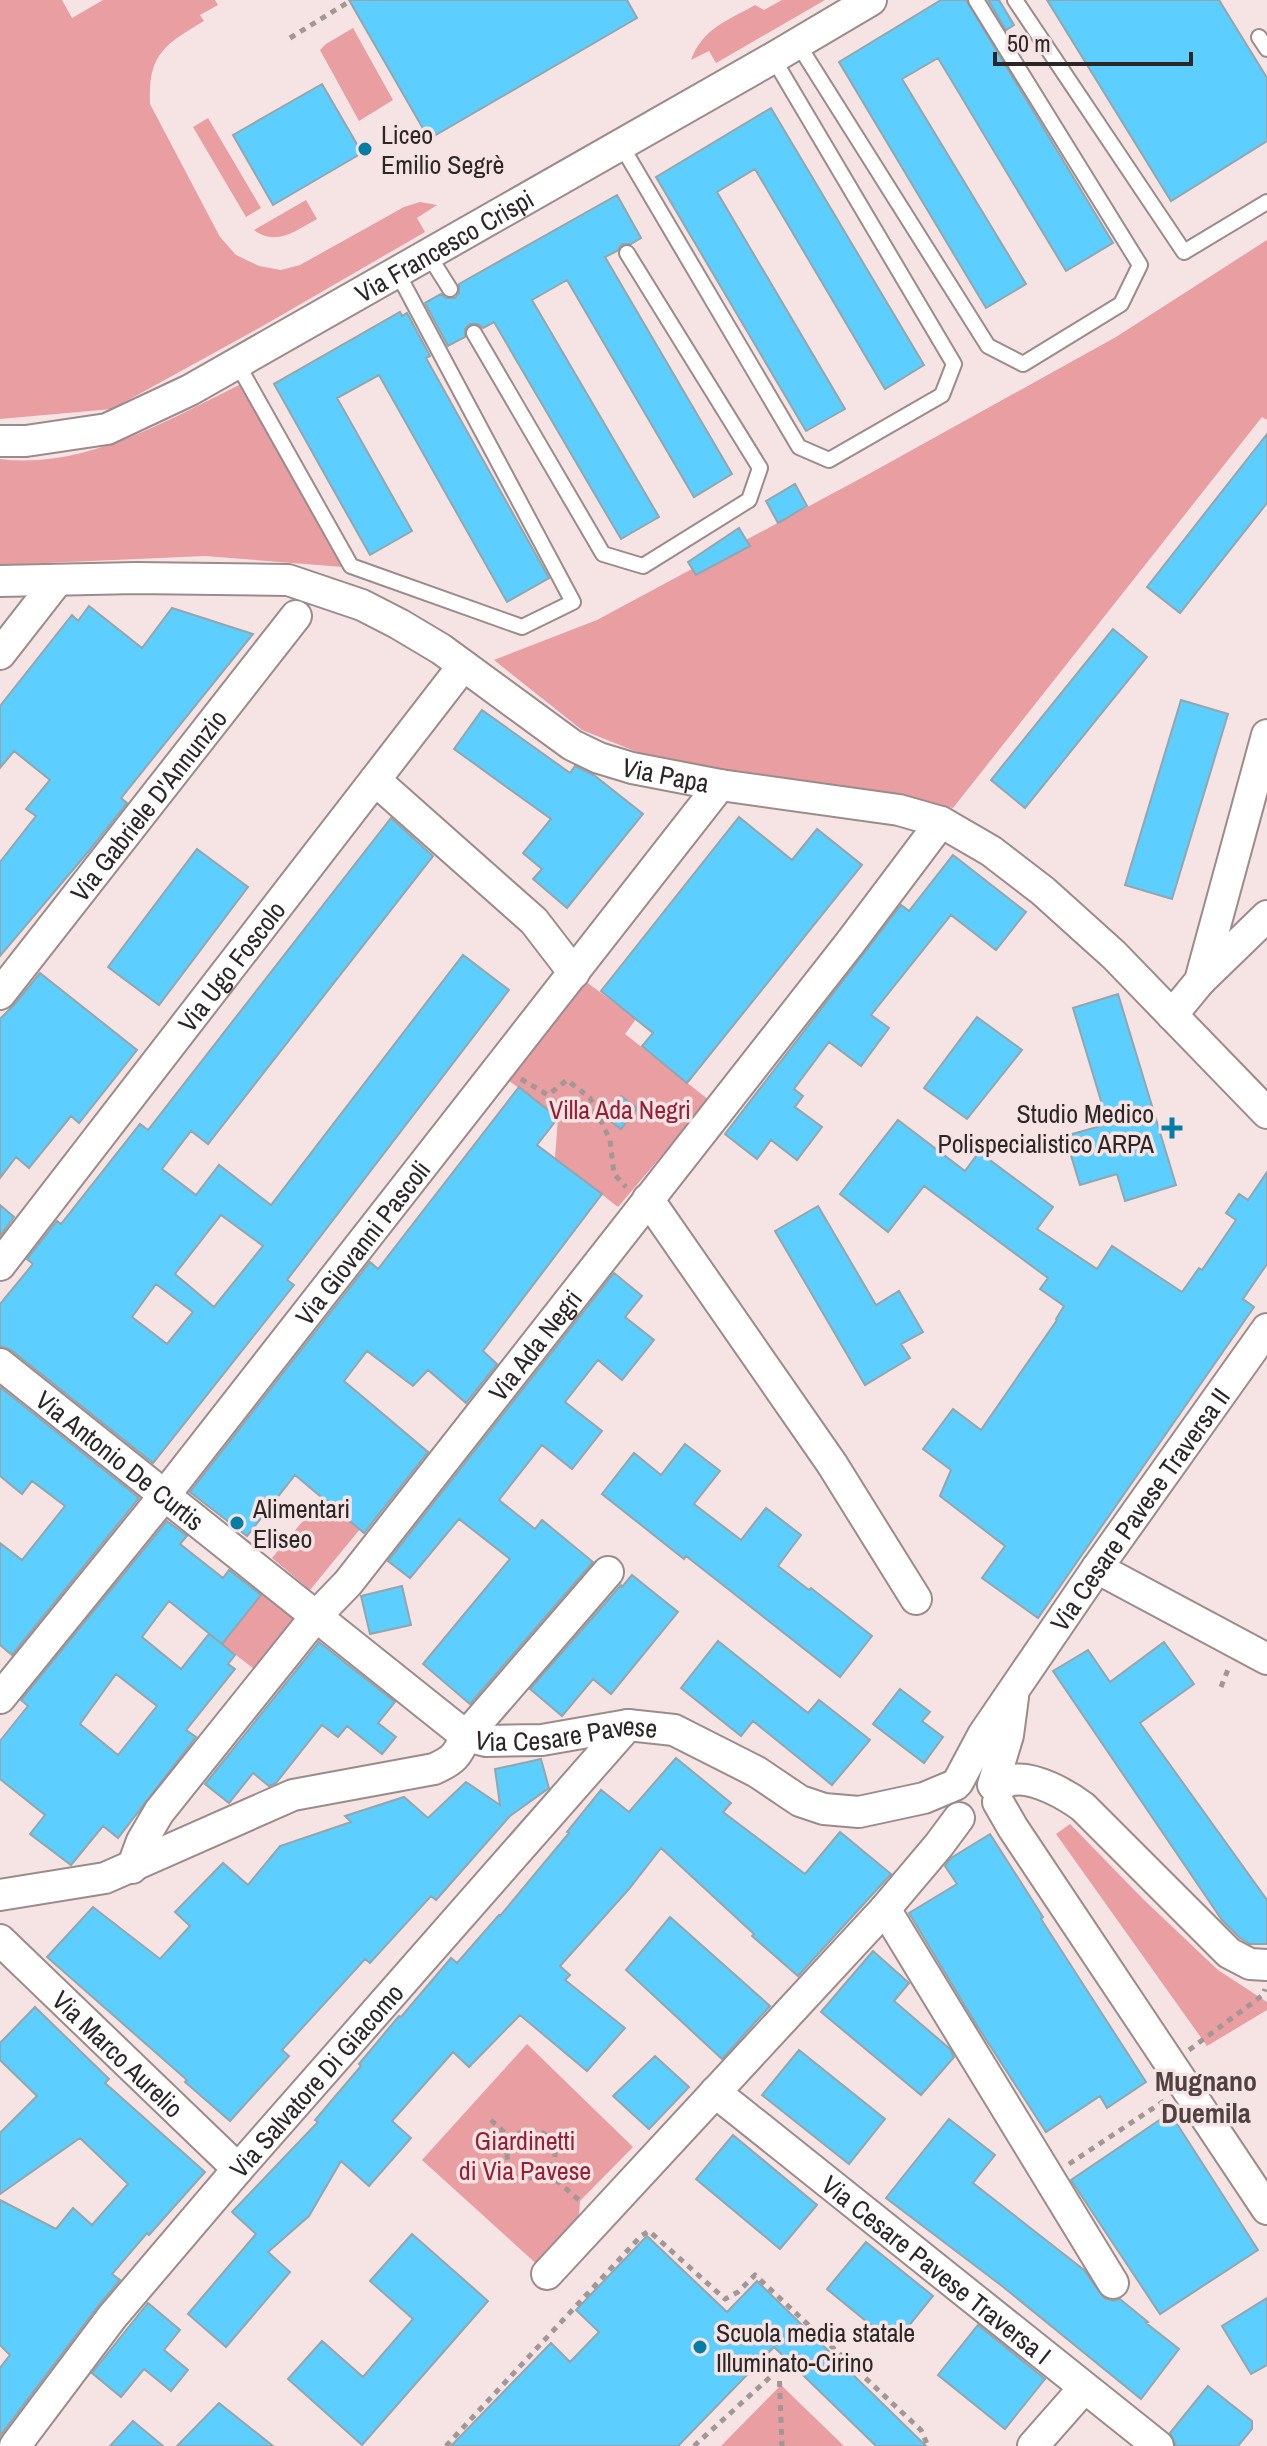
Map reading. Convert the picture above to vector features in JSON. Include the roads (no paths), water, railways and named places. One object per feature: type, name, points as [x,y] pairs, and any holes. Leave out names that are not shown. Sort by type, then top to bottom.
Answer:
[{"type":"street","name":"Via Francesco Crispi","points":[[0,441],[26,441],[107,429],[190,390],[871,0]]},
{"type":"street","name":"Via Papa","points":[[0,581],[136,578],[288,580],[362,605],[399,624],[441,649],[572,745],[599,758],[632,768],[720,785],[899,810],[941,822],[991,851],[1043,891],[1114,955],[1267,1113]]},
{"type":"street","points":[[0,654],[57,581]]},
{"type":"street","name":"Via Gabriele D'Annunzio","points":[[0,994],[296,616]]},
{"type":"street","name":"Via Ugo Foscolo","points":[[0,1265],[463,666]]},
{"type":"street","points":[[1204,968],[1267,735]]},
{"type":"street","points":[[375,780],[534,921],[574,973]]},
{"type":"street","name":"Via Giovanni Pascoli","points":[[4,1683],[164,1496],[720,785]]},
{"type":"street","name":"Via Ada Negri","points":[[132,1868],[142,1841],[159,1812],[317,1615],[348,1583],[850,943],[941,822]]},
{"type":"street","points":[[1172,1015],[1204,968],[1267,916]]},
{"type":"street","points":[[648,1199],[832,1464],[916,1599]]},
{"type":"street","name":"Via Cesare Pavese Traversa II","points":[[957,1784],[983,1735],[1267,1329]]},
{"type":"street","name":"Via Antonio De Curtis","points":[[0,1364],[466,1736]]},
{"type":"street","points":[[1097,1568],[1267,1659]]},
{"type":"street","points":[[466,1736],[608,1572]]},
{"type":"street","name":"Via Cesare Pavese Traversa II","points":[[995,1792],[1014,1692]]},
{"type":"street","name":"Via Cesare Pavese","points":[[0,1895],[105,1878],[293,1795],[434,1769],[450,1762],[458,1754],[466,1736],[486,1741],[542,1740],[628,1725],[656,1727],[683,1734],[757,1772],[800,1801],[824,1809],[859,1812],[924,1798],[957,1784]]},
{"type":"street","name":"Via Salvatore Di Giacomo","points":[[15,2446],[112,2317],[628,1725]]},
{"type":"street","points":[[995,1792],[996,1809],[986,1820],[972,1823],[959,1818],[951,1806],[950,1799],[957,1784],[970,1776],[989,1780],[1177,2076],[1267,2209]]},
{"type":"street","points":[[995,1792],[1014,1779],[1064,1793],[1083,1807],[1229,1953],[1250,1964],[1267,1965]]},
{"type":"street","points":[[547,2274],[885,1909],[959,1818]]},
{"type":"street","points":[[885,1909],[1113,2283]]},
{"type":"street","name":"Via Marco Aurelio","points":[[0,1940],[238,2169]]},
{"type":"street","name":"Via Cesare Pavese Traversa I","points":[[715,2092],[1158,2446]]},
{"type":"street","points":[[1033,2446],[1084,2388]]},
{"type":"lane","points":[[785,51],[988,346],[1023,364],[1121,304],[1140,265],[976,0]]},
{"type":"lane","points":[[1015,0],[1184,252],[1267,202]]},
{"type":"lane","points":[[621,145],[799,447],[829,460],[942,395],[954,364],[785,51]]},
{"type":"lane","points":[[474,333],[603,554],[643,566],[749,500],[760,468],[627,253]]},
{"type":"lane","points":[[428,254],[450,289]]},
{"type":"lane","points":[[237,363],[351,566],[522,627],[573,602],[397,272]]},
{"type":"place","name":"Liceo Emilio Segrè","points":[[365,149]]},
{"type":"place","name":"Studio Medico Polispecialistico ARPA","points":[[1172,1128]]},
{"type":"place","name":"Alimentari Eliseo","points":[[237,1523]]},
{"type":"place","name":"Scuola media statale Illuminato-Cirino","points":[[700,2347]]},
{"type":"district","name":"Mugnano Duemila","points":[[1206,2097]]},
{"type":"park label","name":"Villa Ada Negri","points":[[620,1109]]},
{"type":"park label","name":"Giardinetti di Via Pavese","points":[[525,2155]]}]
